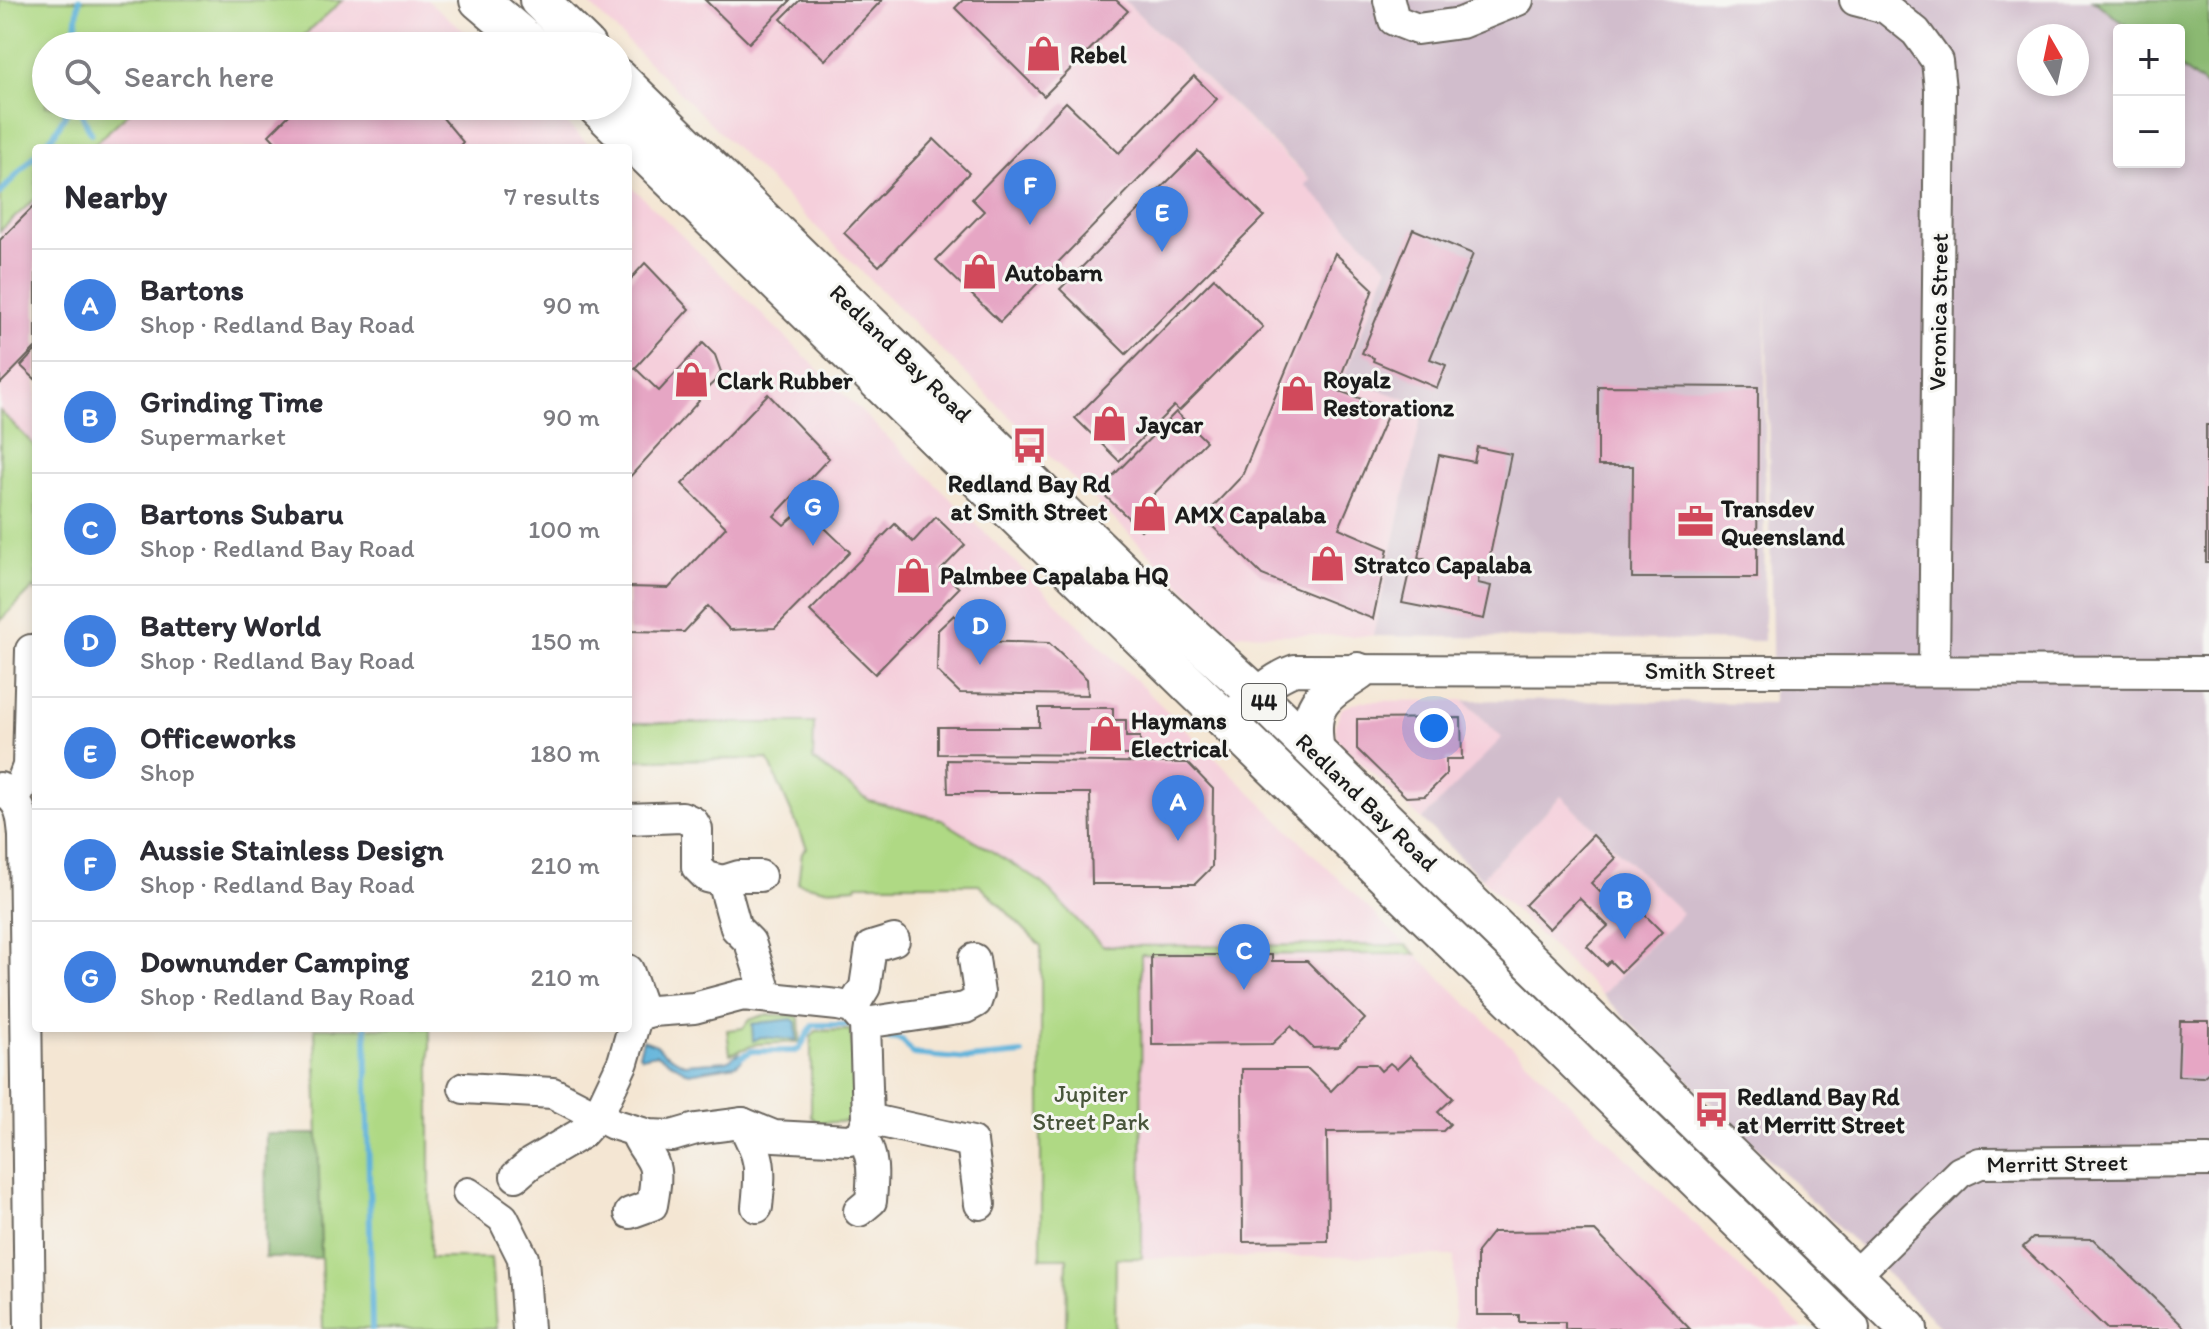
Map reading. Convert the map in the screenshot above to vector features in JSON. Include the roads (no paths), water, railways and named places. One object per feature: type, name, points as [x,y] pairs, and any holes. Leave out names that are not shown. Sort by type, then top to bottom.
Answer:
[{"type":"main road","points":[[479,0],[517,32]]},
{"type":"main road","points":[[539,0],[572,32]]},
{"type":"main road","name":"Redland Bay Road","points":[[632,95],[726,208],[1227,720],[1850,1329]]},
{"type":"main road","name":"Redland Bay Road","points":[[614,120],[726,208],[1256,694],[1908,1329]]},
{"type":"main road","points":[[1315,751],[1311,730],[1317,704],[1324,694],[1358,672]]},
{"type":"street","points":[[1389,0],[1394,20],[1417,29],[1461,23],[1518,0]]},
{"type":"street","name":"Veronica Street","points":[[1855,0],[1886,8],[1916,32],[1937,61],[1940,105],[1934,670]]},
{"type":"street","points":[[30,1329],[24,836],[22,816],[8,793],[28,766],[31,650]]},
{"type":"street","name":"Smith Street","points":[[1227,720],[1256,694],[1295,670],[2209,672]]},
{"type":"street","points":[[632,819],[682,817],[693,822],[697,829],[697,867],[707,877],[723,881],[739,876],[760,876]]},
{"type":"street","points":[[723,881],[736,928],[750,942],[767,996]]},
{"type":"street","points":[[859,1211],[871,1201],[873,1184],[865,1128],[858,1016],[871,947],[894,940]]},
{"type":"street","points":[[637,1015],[694,1008],[743,995],[767,996],[858,1016],[965,1008],[976,1002],[979,993],[974,959]]},
{"type":"street","points":[[632,981],[640,1004],[632,1026]]},
{"type":"street","points":[[516,1176],[531,1163],[582,1133],[598,1115],[623,1062],[629,1032]]},
{"type":"street","points":[[464,1088],[553,1093],[636,1133],[672,1136],[696,1129],[742,1123],[774,1136],[787,1137],[849,1140],[865,1128],[960,1137],[972,1142],[980,1204]]},
{"type":"street","points":[[742,1123],[757,1150],[761,1169],[757,1207]]},
{"type":"street","points":[[630,1213],[652,1205],[655,1189],[653,1163],[636,1133]]},
{"type":"street","points":[[653,1163],[672,1136]]},
{"type":"street","points":[[761,1169],[787,1137]]},
{"type":"street","name":"Merritt Street","points":[[1854,1276],[1960,1172],[1980,1163],[2209,1161]]},
{"type":"street","points":[[468,1193],[503,1218],[523,1258],[528,1329]]},
{"type":"water","points":[[792,1019],[796,1022],[797,1040],[761,1037],[753,1041],[752,1024]]},
{"type":"water","points":[[643,1040],[657,1045],[684,1064],[727,1061],[739,1053],[742,1060],[736,1065],[689,1073],[656,1054],[642,1057],[639,1054]]},
{"type":"waterway","points":[[76,32],[79,0]]},
{"type":"waterway","points":[[45,144],[62,120]]},
{"type":"waterway","points":[[85,120],[91,133]]},
{"type":"waterway","points":[[0,193],[32,158]]},
{"type":"waterway","points":[[735,1060],[752,1051],[795,1051],[813,1025],[851,1025]]},
{"type":"waterway","points":[[366,1032],[372,1329]]},
{"type":"waterway","points":[[882,1037],[902,1040],[913,1054],[969,1059],[1022,1054]]},
{"type":"place","name":"Rebel","points":[[1044,54]]},
{"type":"place","name":"Aussie Stainless Design","points":[[1030,225]]},
{"type":"place","name":"Officeworks","points":[[1162,252]]},
{"type":"place","name":"Autobarn","points":[[979,272]]},
{"type":"place","name":"Clark Rubber","points":[[691,380]]},
{"type":"place","name":"Royalz Restorationz","points":[[1297,393]]},
{"type":"place","name":"Jaycar","points":[[1110,424]]},
{"type":"place","name":"Redland Bay Rd at Smith Street","points":[[1029,446]]},
{"type":"place","name":"AMX Capalaba","points":[[1149,514]]},
{"type":"place","name":"Transdev Queensland","points":[[1695,522]]},
{"type":"place","name":"Downunder Camping","points":[[813,546]]},
{"type":"place","name":"Stratco Capalaba","points":[[1328,564]]},
{"type":"place","name":"Palmbee Capalaba HQ","points":[[914,575]]},
{"type":"place","name":"Battery World","points":[[980,665]]},
{"type":"place","name":"Haymans Electrical","points":[[1105,734]]},
{"type":"place","name":"Bartons","points":[[1178,841]]},
{"type":"place","name":"Grinding Time","points":[[1625,939]]},
{"type":"place","name":"Bartons Subaru","points":[[1244,990]]},
{"type":"place","name":"Redland Bay Rd at Merritt Street","points":[[1711,1110]]},
{"type":"park label","name":"Jupiter Street Park","points":[[1091,1107]]}]
